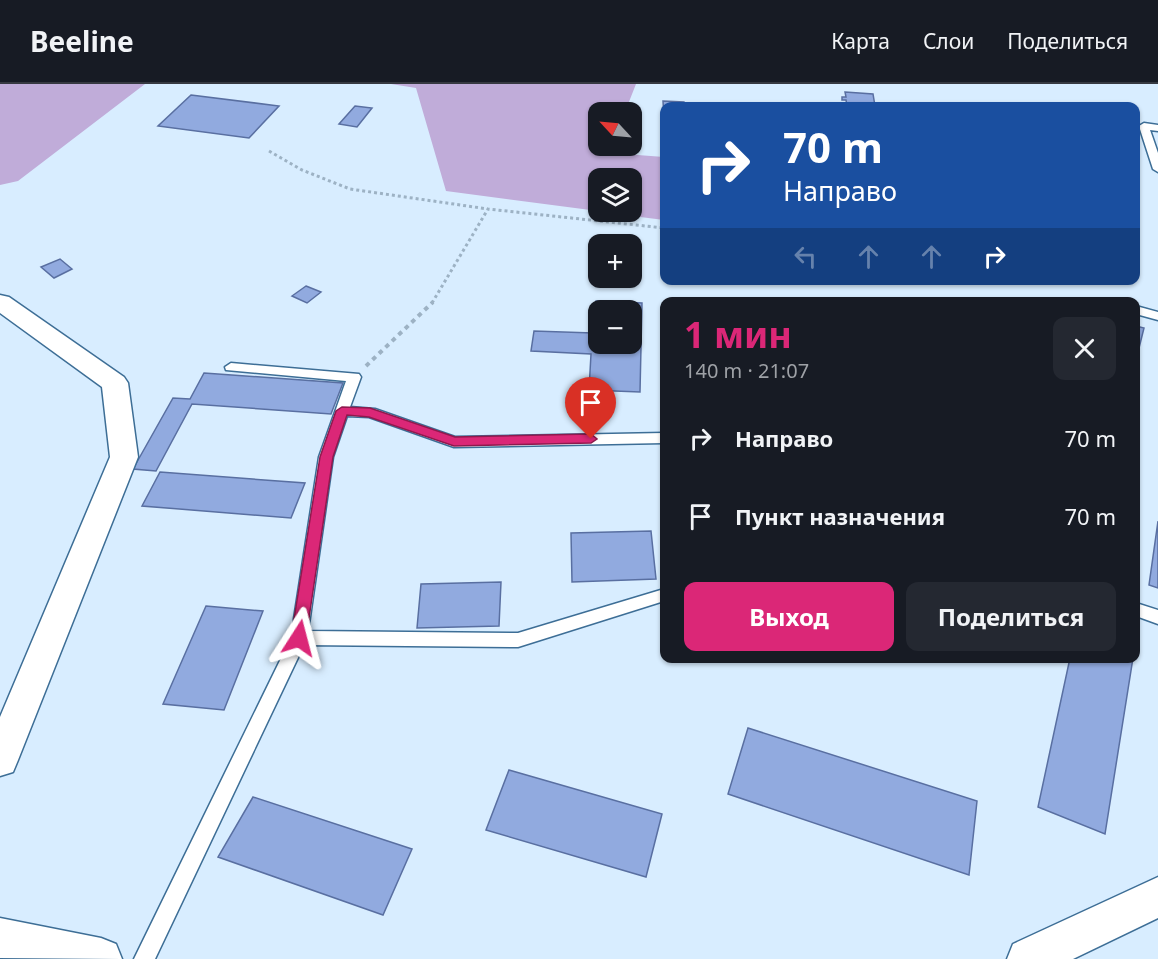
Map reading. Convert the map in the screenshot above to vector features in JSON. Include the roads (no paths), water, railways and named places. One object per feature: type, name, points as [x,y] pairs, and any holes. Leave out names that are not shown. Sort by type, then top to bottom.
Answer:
[{"type":"street","points":[[0,303],[115,383],[124,457],[0,760]]},
{"type":"street","points":[[1028,959],[1158,897]]},
{"type":"street","points":[[0,938],[101,959]]},
{"type":"lane","points":[[1158,128],[1144,126],[1158,169]]},
{"type":"lane","points":[[1140,311],[1158,316]]},
{"type":"lane","points":[[144,959],[299,638],[326,457],[354,377],[231,367]]},
{"type":"lane","points":[[342,411],[370,412],[454,442],[660,438]]},
{"type":"lane","points":[[299,638],[518,640],[660,596]]},
{"type":"lane","points":[[1140,611],[1158,617]]}]
